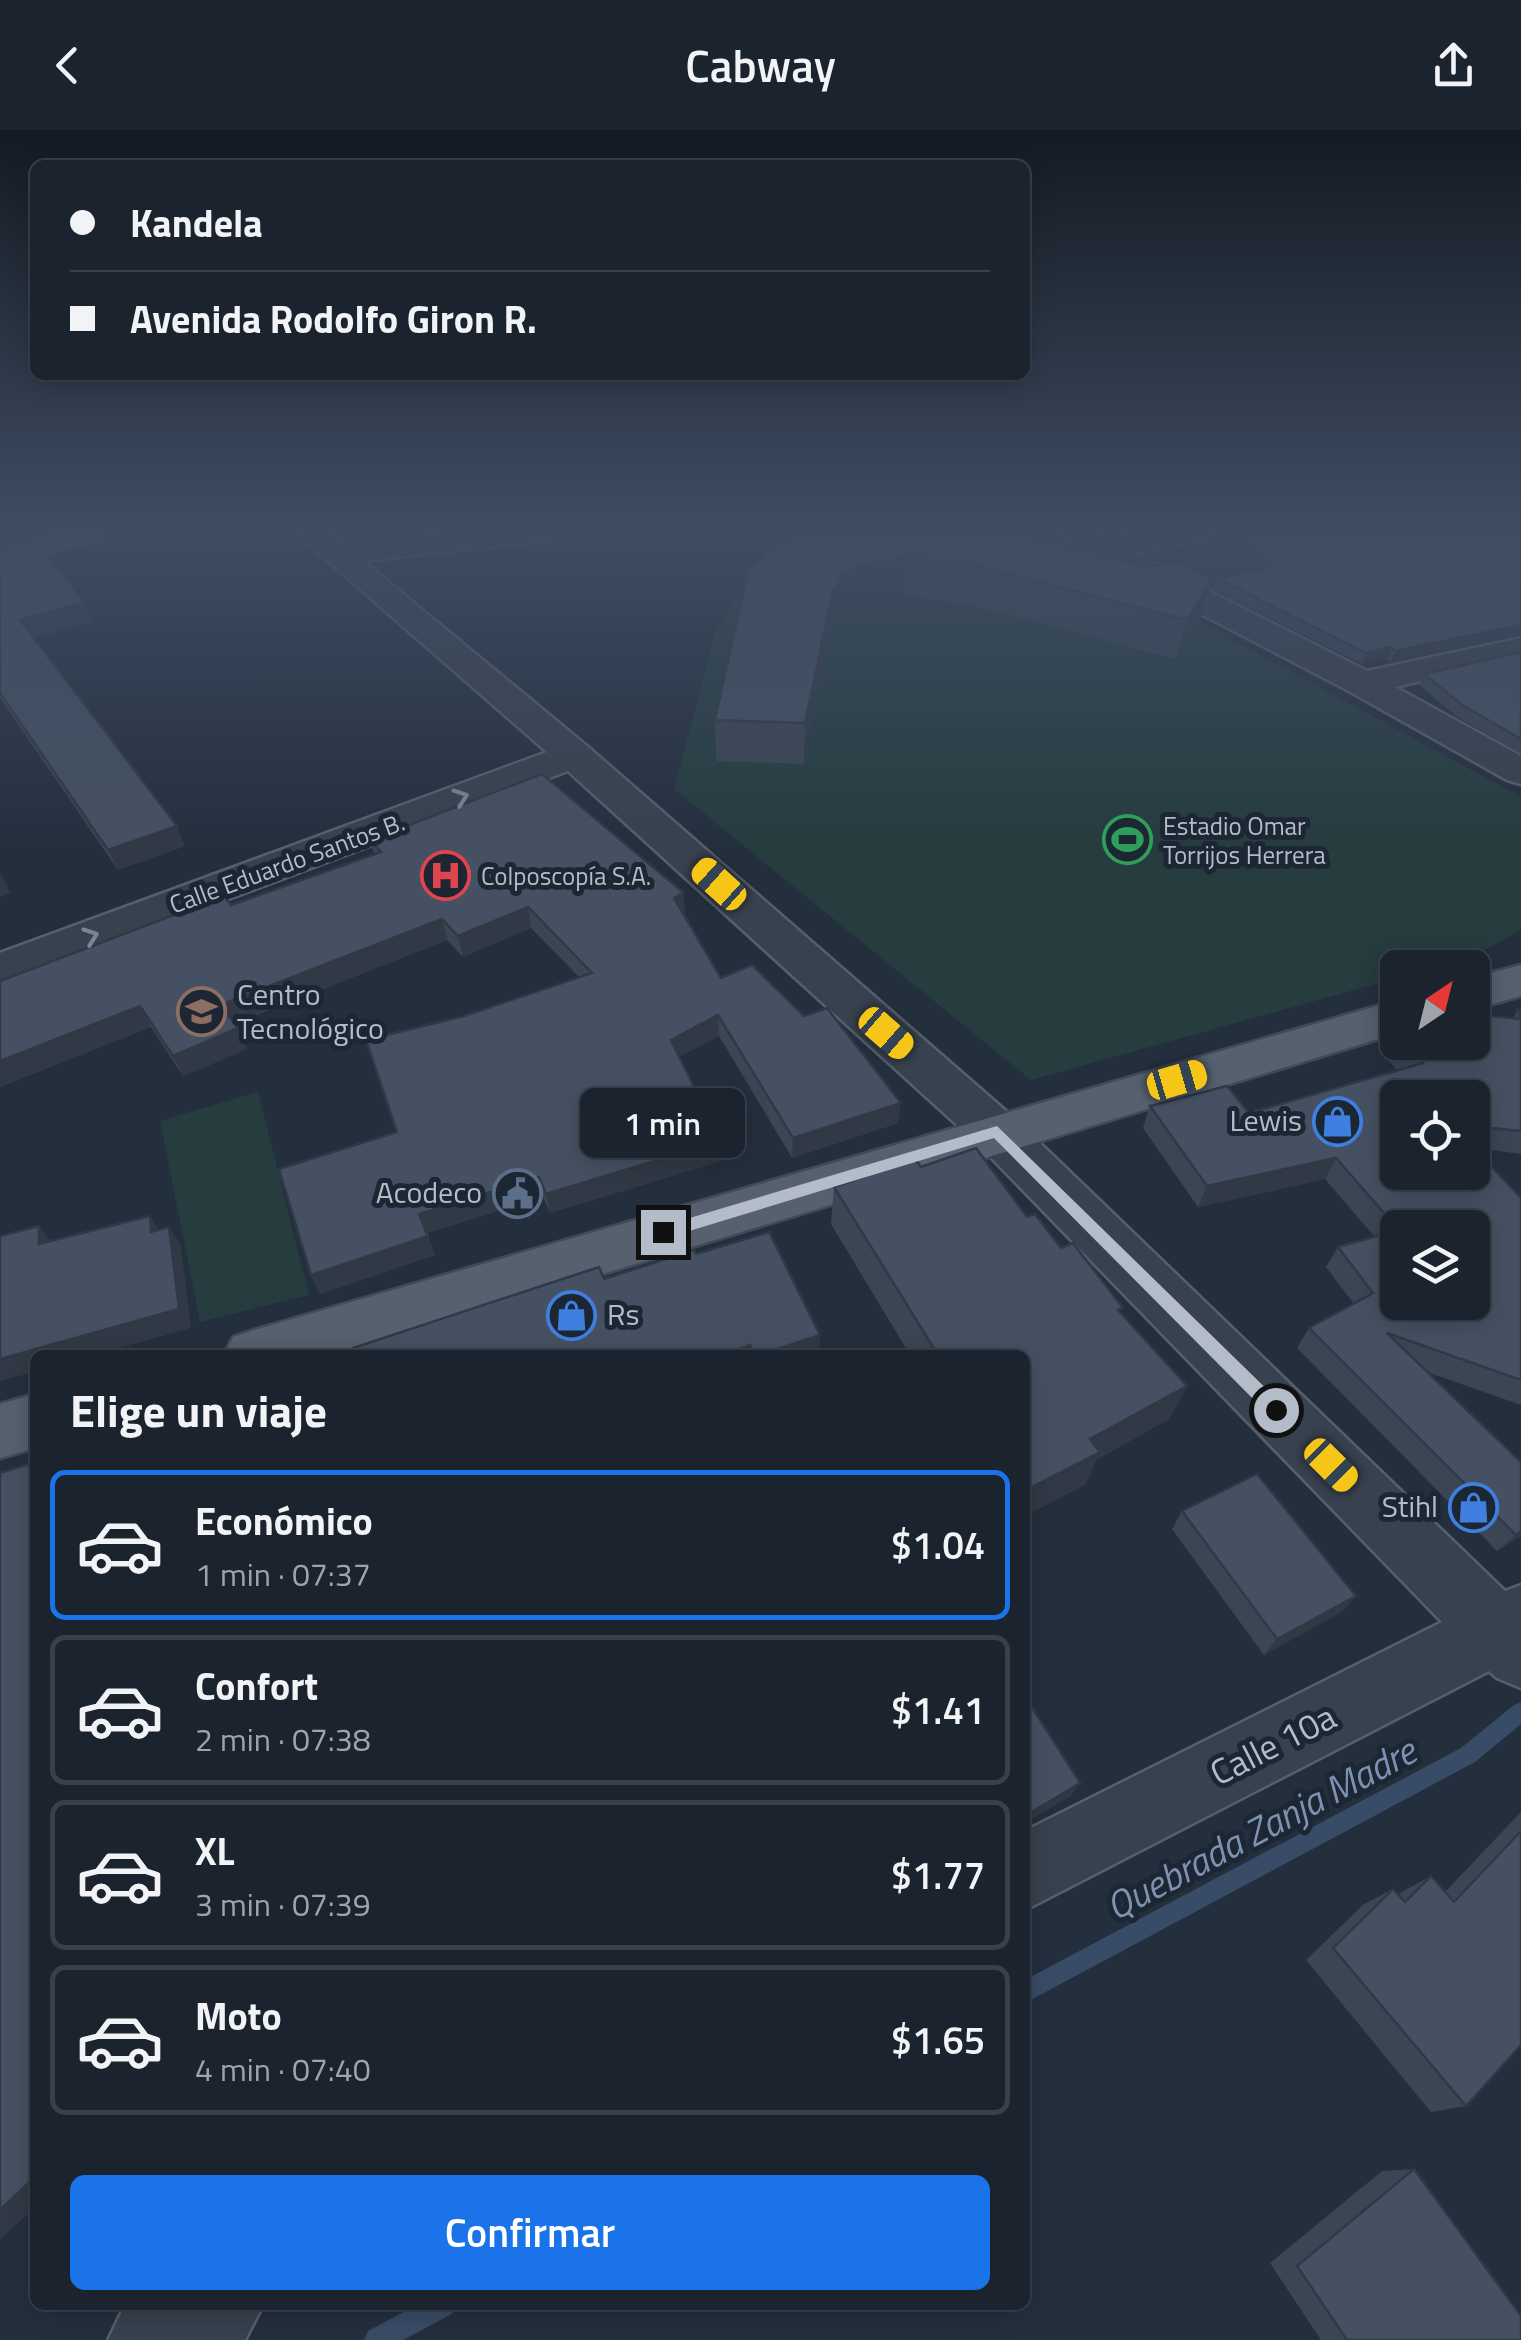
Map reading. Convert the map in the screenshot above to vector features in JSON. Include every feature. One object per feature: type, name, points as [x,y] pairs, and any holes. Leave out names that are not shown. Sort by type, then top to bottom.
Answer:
[{"type":"main road","points":[[1490,989],[1521,980]]},
{"type":"main road","points":[[1490,1006],[1521,1010]]},
{"type":"main road","points":[[271,1350],[1380,1021]]},
{"type":"main road","points":[[0,1431],[30,1422]]},
{"type":"street","points":[[432,635],[574,756],[997,1132],[1514,1635]]},
{"type":"street","points":[[1269,635],[1521,772]]},
{"type":"street","points":[[1362,683],[1521,648]]},
{"type":"street","name":"Calle Eduardo Santos B.","points":[[0,970],[574,756]]},
{"type":"street","name":"Calle 10a","points":[[1030,1870],[1514,1635]]},
{"type":"street","points":[[154,2340],[208,2310]]},
{"type":"green space","name":"Estadio Omar Torrijos Herrera","points":[[714,635],[1224,635],[1521,797],[1521,929],[1490,947],[1380,950],[1380,983],[1031,1080],[674,789]]},
{"type":"green space","points":[[258,1092],[309,1295],[200,1322],[160,1121]]},
{"type":"building","points":[[0,635],[32,635],[177,826],[108,850],[0,693]]},
{"type":"building","points":[[734,635],[823,635],[805,723],[715,720]]},
{"type":"building","points":[[1331,635],[1472,635],[1395,651],[1391,647],[1366,653]]},
{"type":"building","points":[[1521,652],[1521,739],[1462,705],[1424,674]]},
{"type":"building","points":[[542,774],[684,893],[674,898],[721,978],[752,965],[804,1016],[827,1008],[901,1103],[793,1138],[718,1015],[671,1040],[721,1141],[546,1194],[539,1177],[419,1214],[428,1236],[311,1275],[279,1169],[397,1132],[366,1040],[464,1016],[592,973],[528,907],[458,936],[442,919],[220,1005],[238,1028],[173,1056],[140,1006],[0,1061],[0,981],[224,896],[231,905],[381,852],[370,840]]},
{"type":"building","points":[[1490,1016],[1521,1019],[1521,1131],[1490,1128],[1490,1080],[1380,1080],[1380,1190],[1490,1190],[1490,1165],[1521,1198],[1521,1380],[1387,1333],[1521,1462],[1521,1531],[1516,1535],[1309,1328],[1373,1293],[1338,1247],[1380,1235],[1380,1320],[1490,1320],[1490,1210],[1381,1210],[1336,1158],[1207,1186],[1150,1106],[1227,1086],[1249,1113],[1423,1063],[1420,1060],[1490,1060]]},
{"type":"building","points":[[976,1148],[1027,1217],[1035,1214],[1061,1248],[1073,1243],[1123,1308],[1118,1310],[1187,1386],[1090,1439],[1100,1452],[1032,1487],[1030,1350],[935,1350],[834,1187],[915,1159],[921,1167]]},
{"type":"building","points":[[150,1216],[151,1232],[169,1227],[179,1309],[0,1359],[0,1236],[39,1226],[39,1244]]},
{"type":"building","points":[[769,1232],[820,1335],[775,1350],[752,1350],[750,1345],[736,1350],[353,1348],[599,1267],[604,1279],[694,1250],[696,1254]]},
{"type":"building","points":[[30,1464],[30,2182],[0,2210],[0,1473]]},
{"type":"building","points":[[1257,1474],[1356,1596],[1277,1639],[1182,1511]]},
{"type":"building","points":[[1030,1704],[1080,1783],[1030,1813]]},
{"type":"building","points":[[1521,1831],[1521,2045],[1466,2106],[1333,1948],[1393,1889],[1405,1902],[1431,1876],[1454,1902]]},
{"type":"building","points":[[1414,2169],[1521,2316],[1521,2340],[1347,2340],[1297,2266]]},
{"type":"waterway","name":"Quebrada Zanja Madre","points":[[1030,1989],[1468,1755],[1521,1712]]},
{"type":"waterway","name":"Quebrada Zanja Madre","points":[[377,2340],[434,2310]]},
{"type":"place","name":"Estadio Omar Torrijos Herrera","points":[[1128,840]]},
{"type":"place","name":"Colposcopía S.A.","points":[[446,876]]},
{"type":"place","name":"Centro Tecnológico","points":[[202,1012]]},
{"type":"place","name":"Lewis","points":[[1337,1121]]},
{"type":"place","name":"Acodeco","points":[[517,1193]]},
{"type":"place","name":"Rs","points":[[572,1315]]},
{"type":"place","name":"Stihl","points":[[1473,1507]]},
{"type":"route","points":[[663,1232],[997,1132],[1276,1410]]}]
